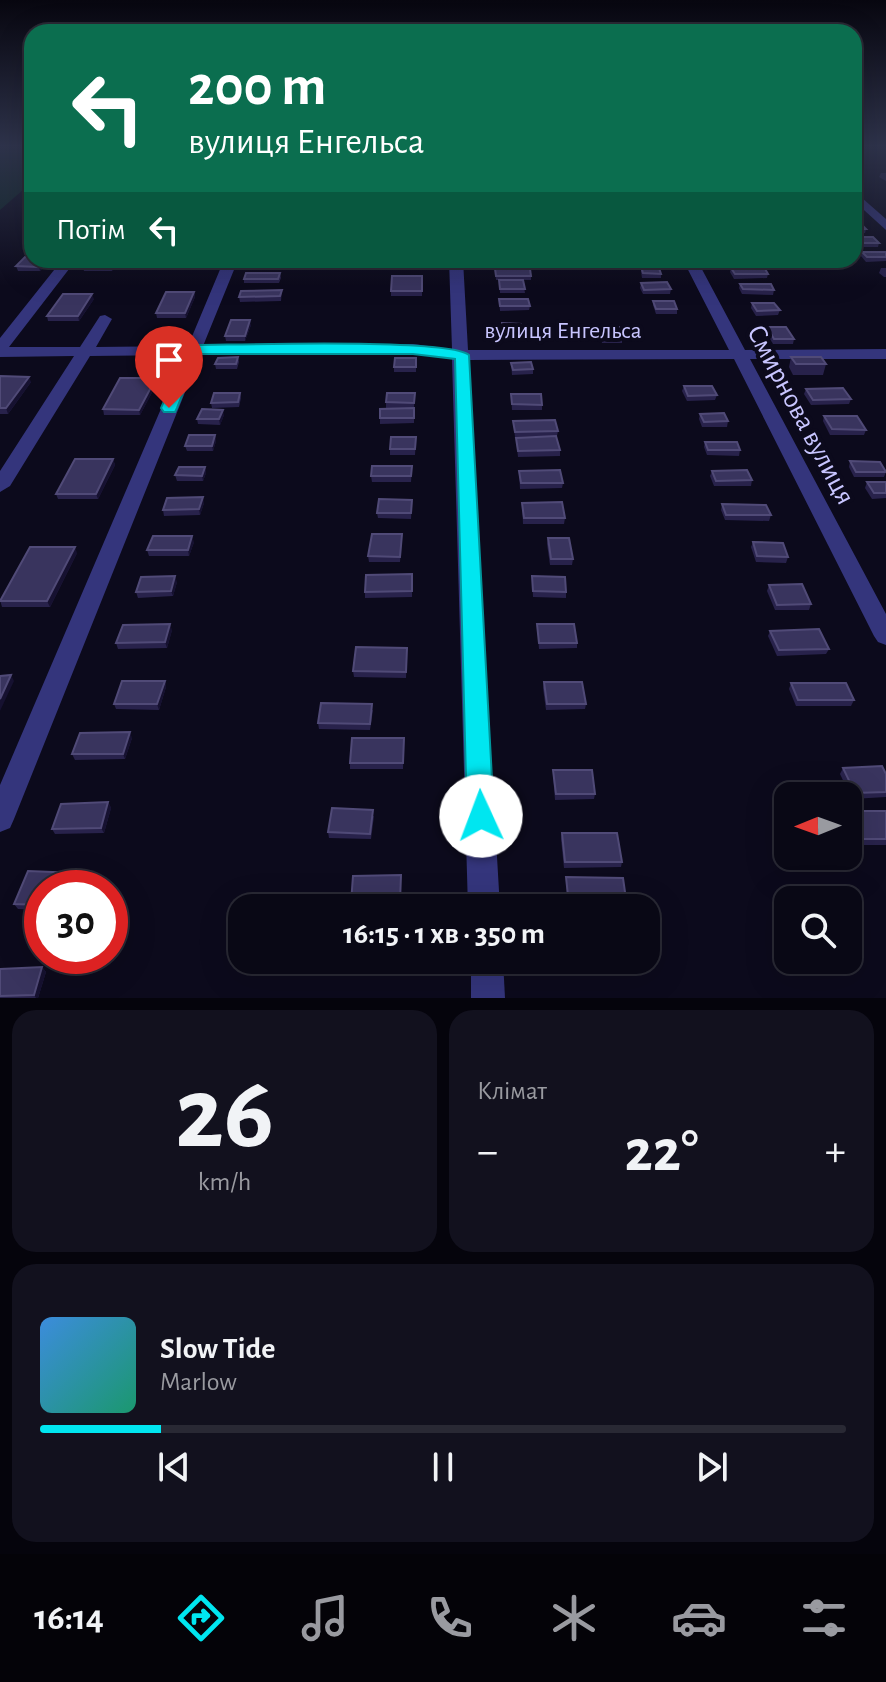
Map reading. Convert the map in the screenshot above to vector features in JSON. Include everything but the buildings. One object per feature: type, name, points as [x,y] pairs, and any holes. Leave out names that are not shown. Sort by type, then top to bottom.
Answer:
[{"type":"street","points":[[862,202],[886,226]]},
{"type":"street","points":[[0,350],[63,268]]},
{"type":"street","points":[[0,819],[228,268]]},
{"type":"street","points":[[457,268],[483,894]]},
{"type":"street","name":"Смирнова вулиця","points":[[694,268],[886,636]]},
{"type":"street","points":[[0,486],[105,319]]},
{"type":"street","name":"вулиця Енгельса","points":[[0,350],[413,349],[462,355],[886,354]]},
{"type":"street","points":[[487,974],[488,998]]},
{"type":"green space","points":[[0,194],[19,194],[0,210]]},
{"type":"route","points":[[169,408],[194,350],[413,349],[462,355],[481,816]]}]
